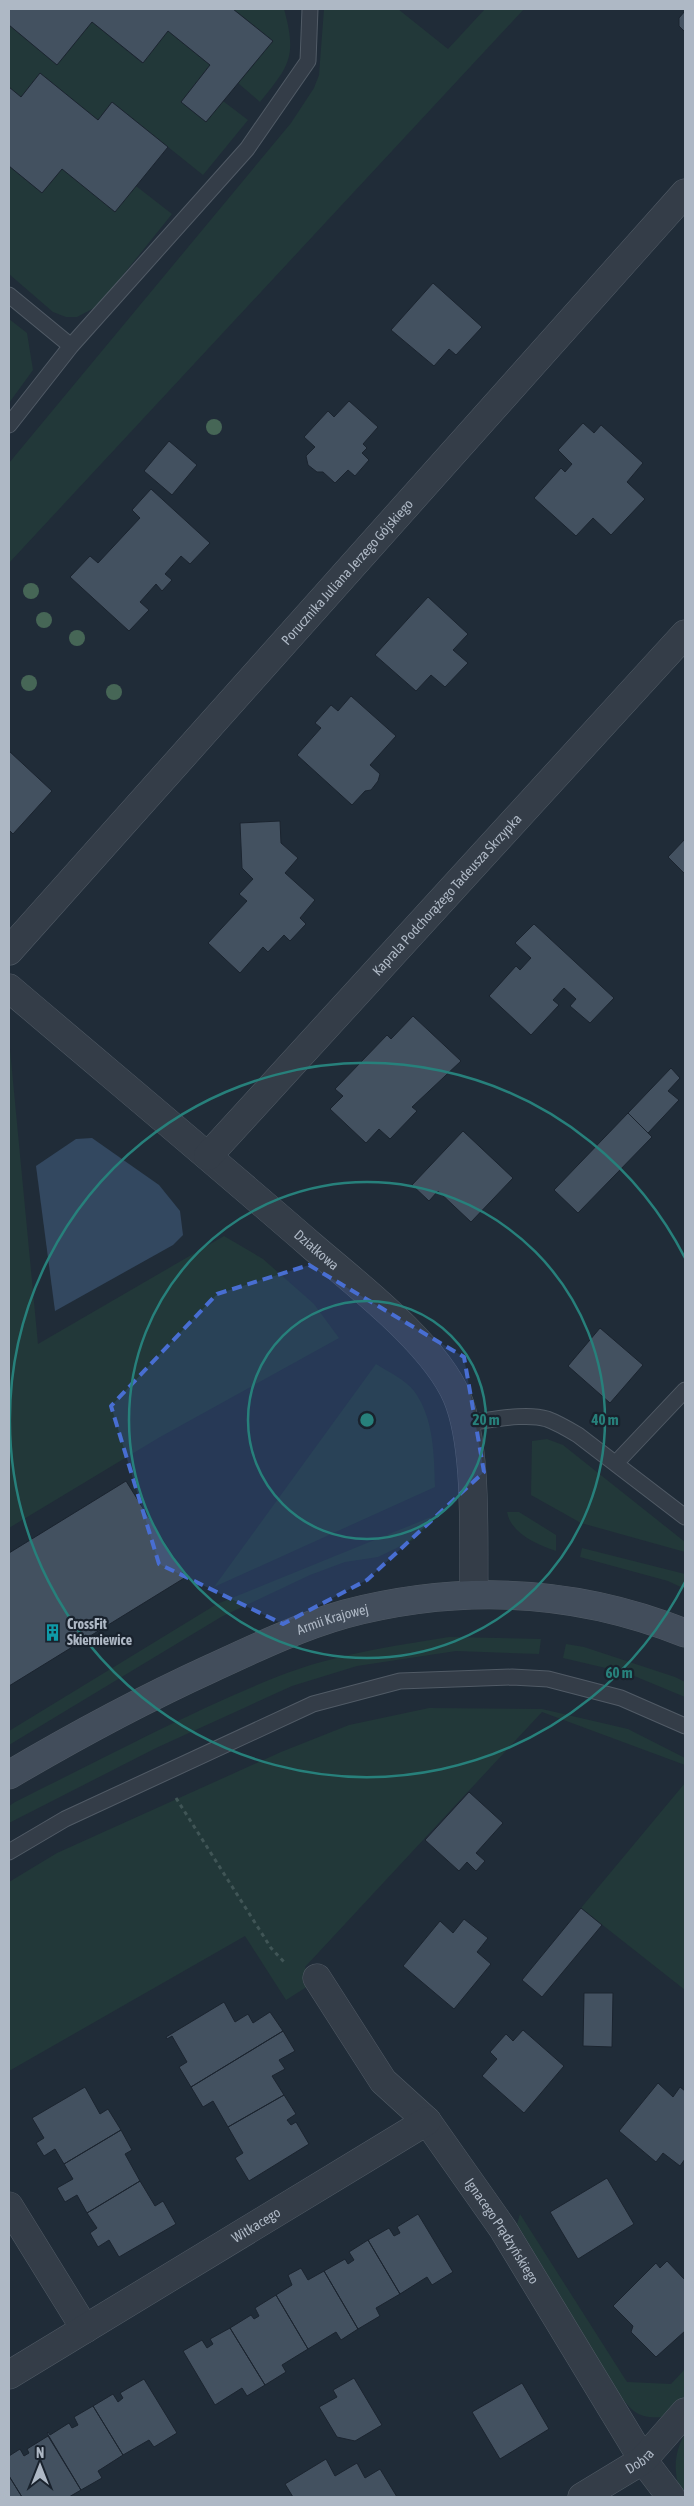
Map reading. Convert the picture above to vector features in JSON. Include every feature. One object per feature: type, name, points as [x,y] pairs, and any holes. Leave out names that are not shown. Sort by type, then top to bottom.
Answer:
[{"type":"street","name":"Porucznika Juliana Jerzego Gójskiego","points":[[9,951],[685,193]]},
{"type":"street","name":"Kaprala Podchorążego Tadeusza Skrzypka","points":[[208,1156],[685,634]]},
{"type":"street","name":"Działkowa","points":[[9,988],[208,1156],[391,1315],[446,1376],[457,1397],[465,1423],[472,1502],[474,1594]]},
{"type":"street","name":"Armii Krajowej","points":[[9,1775],[158,1692],[303,1628],[345,1614],[404,1602],[474,1594],[561,1599],[607,1607],[685,1633]]},
{"type":"street","name":"Ignacego Prądzyńskiego","points":[[322,1985],[383,2082],[427,2120],[503,2229],[644,2460],[671,2497]]},
{"type":"street","name":"Witkacego","points":[[9,2376],[427,2120]]},
{"type":"street","points":[[9,2206],[85,2329]]},
{"type":"street","name":"Dobra","points":[[582,2497],[644,2460],[685,2412]]},
{"type":"lane","points":[[9,425],[71,346],[247,149],[308,61],[310,9]]},
{"type":"lane","points":[[9,295],[71,346]]},
{"type":"lane","points":[[616,1463],[685,1390]]},
{"type":"lane","points":[[465,1423],[531,1417],[545,1418],[578,1435],[685,1517]]},
{"type":"lane","points":[[9,1852],[65,1819],[312,1704],[400,1681],[512,1677],[548,1678],[620,1698],[685,1726]]},
{"type":"path","points":[[172,1791],[271,1948],[306,1985],[315,1990],[322,1985]]},
{"type":"highlighted area","points":[[309,1265],[464,1357],[484,1472],[367,1580],[283,1624],[159,1564],[111,1406],[217,1294]]},
{"type":"green space","points":[[233,9],[284,9],[290,38],[288,59],[284,69],[260,102],[238,83],[273,41]]},
{"type":"green space","points":[[324,9],[398,9],[448,49],[485,9],[524,9],[9,563],[9,463],[291,123],[314,88],[319,75]]},
{"type":"green space","points":[[92,22],[142,63],[168,31],[210,65],[181,102],[206,122],[223,101],[248,120],[203,175],[112,102],[98,120],[40,73],[21,97],[9,87],[9,25],[57,65]]},
{"type":"green space","points":[[9,166],[42,193],[62,169],[115,211],[136,186],[172,214],[98,306],[77,317],[66,317],[53,312],[9,274]]},
{"type":"green space","points":[[9,319],[27,333],[33,370],[9,403]]},
{"type":"green space","points":[[9,1039],[38,1344],[224,1236],[263,1259],[314,1304],[339,1338],[160,1437],[9,1528]]},
{"type":"green space","points":[[376,1364],[406,1383],[421,1402],[432,1437],[435,1487],[214,1587]]},
{"type":"green space","points":[[547,1439],[563,1445],[685,1542],[685,1552],[581,1523],[531,1495],[532,1441]]},
{"type":"green space","points":[[507,1512],[519,1512],[556,1535],[556,1551],[526,1538],[514,1527]]},
{"type":"green space","points":[[431,1517],[430,1524],[413,1540],[378,1557],[345,1562],[310,1575],[221,1617],[9,1745],[9,1731],[217,1604]]},
{"type":"green space","points":[[582,1548],[685,1574],[685,1589],[668,1581],[580,1557]]},
{"type":"green space","points":[[449,1637],[541,1639],[539,1654],[456,1651],[357,1666],[292,1686],[156,1748],[9,1823],[9,1806],[15,1802],[146,1736],[245,1690],[320,1662],[384,1648]]},
{"type":"green space","points":[[566,1644],[584,1647],[675,1677],[685,1682],[685,1697],[627,1673],[563,1658]]},
{"type":"green space","points":[[429,1708],[542,1709],[628,1729],[685,1758],[685,1765],[542,1712],[305,1967],[313,1983],[286,2000],[245,1936],[9,2071],[9,1882],[57,1853],[281,1752],[349,1725]]},
{"type":"green space","points":[[685,1783],[685,1990],[581,1908]]},
{"type":"green space","points":[[520,2214],[627,2382],[671,2384],[685,2369],[685,2396],[664,2417],[641,2415],[626,2403],[616,2390],[517,2224]]},
{"type":"green space","points":[[685,2434],[685,2497],[683,2497],[677,2481],[676,2457]]},
{"type":"water","points":[[92,1138],[159,1185],[180,1211],[183,1235],[173,1245],[55,1311],[36,1166],[76,1139]]},
{"type":"building","points":[[9,9],[233,9],[273,41],[206,122],[181,102],[210,65],[168,31],[143,63],[92,22],[57,65],[9,25]]},
{"type":"building","points":[[685,11],[685,32],[679,26],[679,18]]},
{"type":"building","points":[[40,73],[98,120],[112,102],[168,147],[115,212],[62,169],[42,193],[9,166],[9,87],[21,97]]},
{"type":"building","points":[[433,283],[482,327],[456,355],[449,349],[434,366],[391,330]]},
{"type":"building","points":[[349,401],[378,427],[363,444],[367,448],[362,453],[369,460],[355,476],[348,470],[335,483],[323,472],[317,472],[308,465],[306,456],[315,447],[304,437],[328,411],[334,417]]},
{"type":"building","points":[[583,423],[594,433],[601,425],[643,463],[627,482],[645,499],[611,535],[593,518],[576,536],[534,498],[561,468],[565,472],[572,464],[558,450]]},
{"type":"building","points":[[169,441],[197,465],[172,495],[144,471]]},
{"type":"building","points":[[151,489],[210,543],[190,564],[181,556],[165,574],[172,580],[162,591],[156,584],[140,602],[149,610],[129,631],[70,577],[90,556],[98,563],[140,518],[132,510]]},
{"type":"building","points":[[428,597],[468,634],[453,650],[468,663],[445,687],[431,675],[416,691],[375,655]]},
{"type":"building","points":[[351,696],[396,736],[370,765],[380,774],[378,781],[371,790],[365,791],[352,805],[297,755],[321,728],[315,723],[331,705],[338,711]]},
{"type":"building","points":[[9,751],[52,791],[13,834],[9,830]]},
{"type":"building","points":[[280,821],[281,843],[298,858],[285,873],[315,900],[300,918],[306,924],[290,941],[284,935],[268,952],[263,947],[240,973],[208,943],[247,901],[239,894],[253,879],[242,868],[240,823]]},
{"type":"building","points":[[685,839],[685,874],[668,857]]},
{"type":"building","points":[[534,924],[614,998],[590,1023],[570,1006],[576,999],[564,988],[553,1000],[559,1005],[531,1035],[489,996],[516,966],[520,970],[531,958],[515,943]]},
{"type":"building","points":[[413,1016],[461,1061],[412,1107],[417,1111],[390,1139],[379,1129],[366,1143],[330,1109],[343,1096],[335,1089],[387,1035],[391,1039]]},
{"type":"building","points":[[671,1068],[680,1078],[668,1091],[679,1100],[648,1133],[628,1113]]},
{"type":"building","points":[[628,1113],[652,1137],[578,1213],[554,1190]]},
{"type":"building","points":[[463,1131],[513,1178],[471,1222],[438,1191],[429,1201],[412,1185]]},
{"type":"building","points":[[600,1328],[643,1365],[610,1403],[568,1366]]},
{"type":"building","name":"CrossFit Skierniewice","points":[[126,1481],[186,1577],[9,1686],[9,1553]]},
{"type":"building","points":[[469,1792],[503,1823],[476,1853],[485,1861],[476,1871],[467,1862],[459,1871],[425,1840]]},
{"type":"building","points":[[581,1908],[602,1925],[542,1997],[522,1980]]},
{"type":"building","points":[[464,1919],[488,1938],[477,1952],[491,1964],[454,2009],[403,1966],[440,1921],[453,1933]]},
{"type":"building","points":[[584,1993],[613,1993],[612,2047],[583,2046]]},
{"type":"building","points":[[224,2002],[235,2022],[248,2014],[253,2023],[270,2012],[283,2031],[191,2087],[179,2067],[187,2062],[172,2036],[167,2039],[166,2037]]},
{"type":"building","points":[[523,2030],[564,2066],[524,2113],[482,2076],[497,2059],[490,2052],[506,2034],[513,2041]]},
{"type":"building","points":[[283,2031],[295,2051],[279,2060],[285,2069],[272,2076],[284,2095],[228,2127],[213,2101],[203,2107],[191,2087]]},
{"type":"building","points":[[658,2083],[673,2097],[680,2087],[685,2091],[685,2159],[680,2166],[663,2153],[656,2162],[619,2131]]},
{"type":"building","points":[[85,2087],[100,2114],[108,2109],[121,2130],[64,2164],[55,2149],[44,2156],[36,2143],[44,2138],[32,2118]]},
{"type":"building","points":[[284,2095],[296,2114],[287,2120],[291,2125],[296,2122],[309,2144],[249,2181],[235,2158],[243,2153],[228,2127]]},
{"type":"building","points":[[121,2130],[132,2150],[125,2154],[140,2181],[87,2213],[77,2195],[65,2202],[57,2188],[73,2179],[64,2164]]},
{"type":"building","points":[[607,2178],[634,2224],[578,2259],[550,2212]]},
{"type":"building","points":[[140,2181],[155,2206],[163,2201],[176,2224],[119,2257],[109,2240],[98,2247],[90,2233],[97,2228],[87,2213]]},
{"type":"building","points":[[418,2214],[453,2272],[432,2285],[427,2277],[400,2294],[368,2240],[389,2228],[394,2236],[400,2233],[397,2227]]},
{"type":"building","points":[[368,2240],[400,2294],[376,2308],[380,2316],[358,2329],[324,2271],[345,2259],[348,2264],[354,2260],[349,2252]]},
{"type":"building","points":[[667,2261],[685,2280],[685,2331],[656,2357],[631,2332],[633,2326],[613,2306],[656,2263],[660,2268]]},
{"type":"building","points":[[301,2268],[308,2280],[324,2271],[358,2329],[341,2340],[336,2332],[308,2349],[276,2295],[292,2285],[288,2275]]},
{"type":"building","points":[[276,2295],[308,2349],[282,2365],[286,2372],[265,2385],[230,2328],[251,2315],[254,2319],[259,2316],[255,2308]]},
{"type":"building","points":[[230,2328],[265,2385],[247,2396],[242,2388],[215,2405],[183,2351],[202,2340],[207,2348],[213,2344],[210,2339]]},
{"type":"building","points":[[354,2378],[382,2425],[355,2441],[337,2437],[319,2407],[337,2397],[333,2390]]},
{"type":"building","points":[[144,2379],[177,2433],[154,2447],[149,2440],[123,2455],[93,2406],[113,2394],[118,2402],[123,2398],[120,2393]]},
{"type":"building","points":[[522,2383],[549,2429],[500,2459],[472,2412]]},
{"type":"building","points":[[93,2406],[123,2455],[98,2471],[102,2478],[81,2490],[47,2433],[50,2435],[69,2423],[72,2428],[78,2425],[74,2417]]},
{"type":"building","points":[[48,2436],[81,2490],[69,2497],[22,2497],[9,2476],[9,2456],[20,2449],[24,2456],[29,2453],[27,2449]]},
{"type":"building","points":[[326,2459],[335,2476],[357,2463],[365,2478],[380,2469],[397,2497],[293,2497],[285,2484]]},
{"type":"building","points":[[9,2476],[22,2497],[9,2497]]},
{"type":"place","name":"CrossFit Skierniewice","points":[[53,1632]]}]
